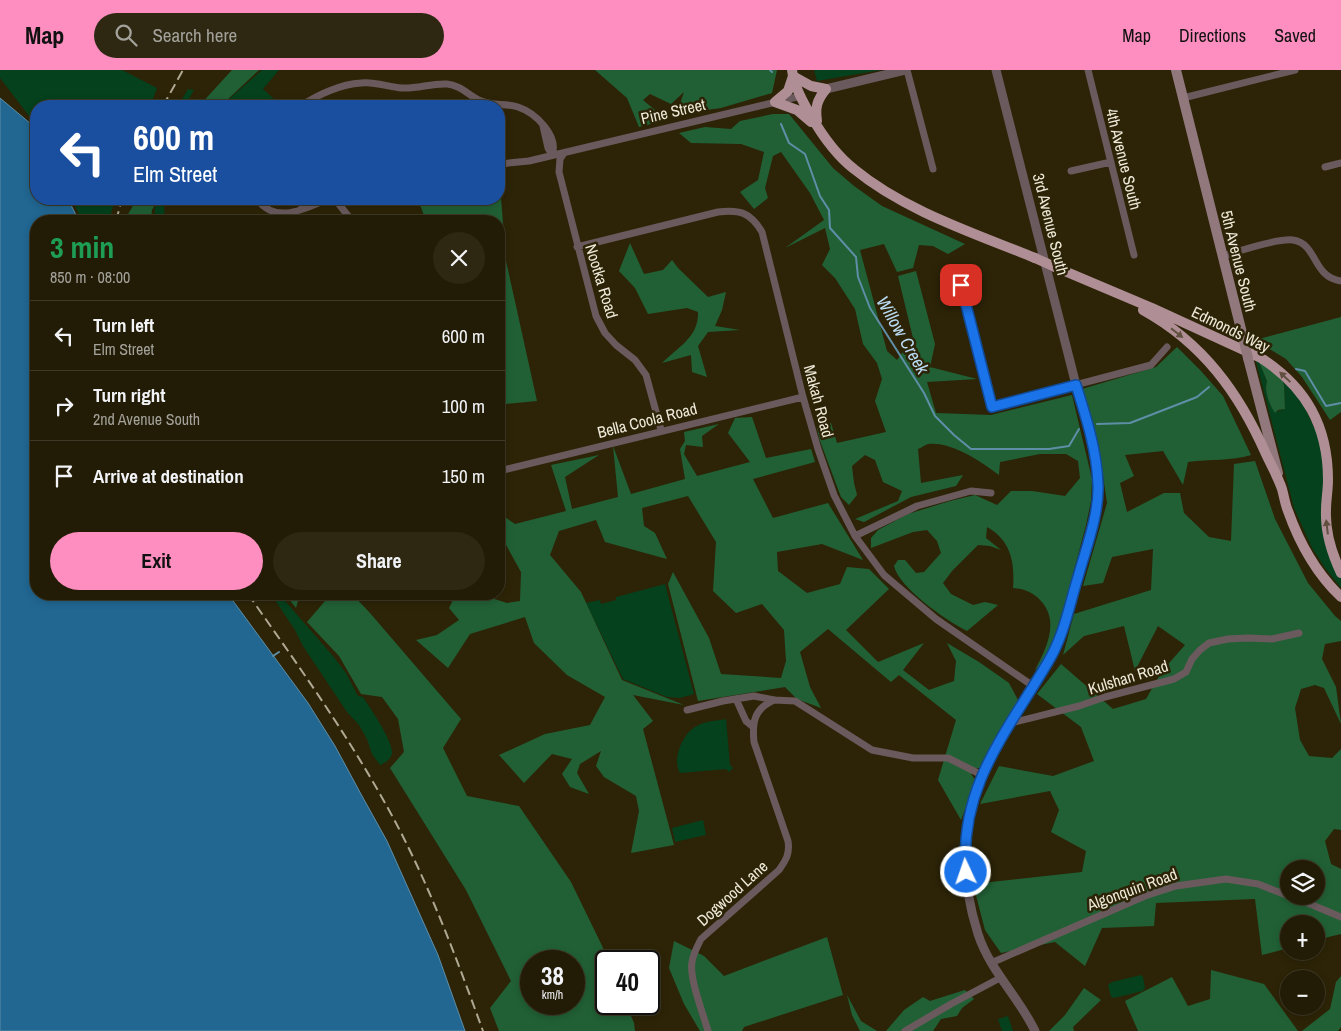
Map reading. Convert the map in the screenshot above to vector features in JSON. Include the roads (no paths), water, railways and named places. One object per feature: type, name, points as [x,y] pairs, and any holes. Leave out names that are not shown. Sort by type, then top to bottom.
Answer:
[{"type":"main road","name":"5th Avenue South","points":[[1176,70],[1282,488]]},
{"type":"main road","points":[[792,73],[811,86],[826,89],[817,102],[816,110],[819,130],[797,110],[775,102],[788,90],[792,73]]},
{"type":"main road","name":"Edmonds Way","points":[[792,73],[801,96],[819,130],[852,168],[879,188],[920,209],[1152,308],[1261,358],[1275,367],[1296,387],[1312,411],[1325,445],[1328,481],[1326,521],[1331,548],[1341,573]]},
{"type":"main road","name":"Edmonds Way","points":[[1105,289],[1154,316],[1176,332],[1200,353],[1221,376],[1246,411],[1282,488],[1288,510],[1302,544],[1323,576],[1341,597]]},
{"type":"street","points":[[826,89],[906,70],[933,169]]},
{"type":"street","name":"3rd Avenue South","points":[[996,70],[1092,443],[1098,482],[1098,496],[1083,558],[1059,642],[990,758],[973,800],[966,830],[965,862],[967,886],[972,914],[979,935],[991,963],[1036,1031]]},
{"type":"street","name":"4th Avenue South","points":[[1088,70],[1134,255]]},
{"type":"street","points":[[1183,98],[1295,70]]},
{"type":"street","points":[[312,100],[324,94],[360,82],[401,88],[448,84],[458,87],[478,100]]},
{"type":"street","name":"Pine Street","points":[[505,163],[552,156],[801,96]]},
{"type":"street","points":[[505,106],[518,107],[532,114],[543,126],[543,133],[552,156]]},
{"type":"street","name":"Nootka Road","points":[[564,153],[560,159],[559,172],[596,316],[604,333],[616,346],[635,360],[646,375],[661,430]]},
{"type":"street","points":[[1071,171],[1111,162]]},
{"type":"street","points":[[1325,167],[1341,163]]},
{"type":"street","points":[[262,205],[270,211],[280,214],[293,212],[312,205]]},
{"type":"street","points":[[300,209],[305,205]]},
{"type":"street","points":[[337,205],[346,215]]},
{"type":"street","name":"Makah Road","points":[[577,247],[718,212],[742,212],[751,217],[762,232],[803,397],[834,495],[855,536],[884,575],[936,619],[1033,686]]},
{"type":"street","points":[[1223,256],[1278,241],[1292,240],[1303,243],[1325,275],[1341,280]]},
{"type":"street","points":[[957,268],[992,407],[1151,365],[1167,347]]},
{"type":"street","name":"Bella Coola Road","points":[[505,469],[803,397]]},
{"type":"street","points":[[855,536],[917,506],[971,491],[991,493]]},
{"type":"street","name":"Kulshan Road","points":[[1011,723],[1174,679],[1186,672],[1192,659],[1209,643],[1228,639],[1272,639],[1298,633]]},
{"type":"street","points":[[687,710],[754,696],[774,700],[795,701],[872,750],[913,758],[948,758],[982,775]]},
{"type":"street","points":[[736,699],[746,721],[752,726],[765,704],[774,700]]},
{"type":"street","name":"Dogwood Lane","points":[[708,1031],[692,974],[695,952],[701,939],[779,870],[787,859],[789,849],[788,841],[754,742],[752,726]]},
{"type":"street","name":"Algonquin Road","points":[[991,963],[1145,896],[1176,886],[1226,879],[1258,884],[1280,892]]},
{"type":"street","name":"Algonquin Road","points":[[1312,905],[1341,917]]},
{"type":"street","points":[[905,1031],[1000,978]]},
{"type":"water","points":[[0,98],[30,123],[30,205],[71,205],[76,215],[30,215],[30,600],[232,600],[308,703],[335,746],[387,841],[438,955],[465,1031],[0,1031]]},
{"type":"waterway","name":"Willow Creek","points":[[781,124],[789,143],[805,154],[820,196],[829,210],[830,228],[856,257],[858,277],[870,308],[924,393],[935,416],[971,449],[1049,449],[1069,446],[1079,429]]},
{"type":"waterway","name":"Willow Creek","points":[[1296,369],[1305,371],[1326,406],[1341,403]]},
{"type":"waterway","name":"Willow Creek","points":[[1097,424],[1130,423],[1197,397],[1209,387]]},
{"type":"waterway","points":[[273,656],[279,652]]},
{"type":"railway","points":[[166,100],[183,70]]},
{"type":"railway","points":[[118,215],[120,205]]},
{"type":"railway","points":[[252,600],[340,728],[374,783],[404,838],[452,947],[483,1031]]}]
